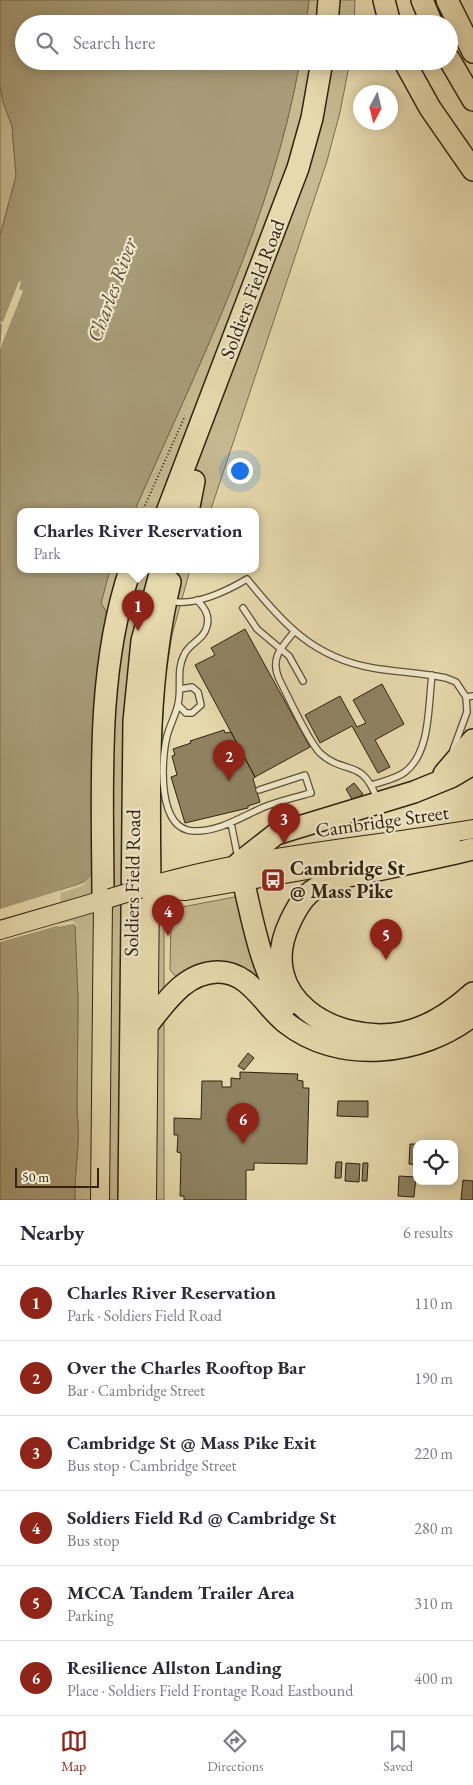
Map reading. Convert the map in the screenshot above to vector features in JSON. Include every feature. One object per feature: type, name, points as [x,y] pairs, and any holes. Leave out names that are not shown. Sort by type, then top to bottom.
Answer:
[{"type":"highway","points":[[328,15],[329,0]]},
{"type":"highway","points":[[342,15],[343,0]]},
{"type":"highway","points":[[384,0],[388,15]]},
{"type":"highway","points":[[422,0],[428,15]]},
{"type":"highway","points":[[458,22],[473,52]]},
{"type":"highway","name":"Soldiers Field Road","points":[[169,508],[298,168],[314,109],[320,70]]},
{"type":"highway","name":"Soldiers Field Road","points":[[184,508],[307,186],[326,120],[335,70]]},
{"type":"highway","points":[[408,70],[420,93],[473,170]]},
{"type":"highway","points":[[455,70],[473,100]]},
{"type":"highway","points":[[155,508],[185,440],[214,389]]},
{"type":"highway","points":[[189,508],[194,481]]},
{"type":"highway","points":[[99,902],[105,698],[118,614],[129,573]]},
{"type":"highway","name":"Soldiers Field Road","points":[[114,1200],[120,711],[126,650],[145,573]]},
{"type":"highway","name":"Soldiers Field Road","points":[[129,1200],[134,721],[142,641],[160,573]]},
{"type":"highway","points":[[145,887],[148,830],[149,727],[166,600],[173,573]]},
{"type":"highway","points":[[426,788],[444,773],[473,740]]},
{"type":"highway","points":[[348,1047],[307,1026],[291,1012],[277,992],[264,964],[242,872],[276,834],[375,794],[426,788],[451,777],[473,764]]},
{"type":"highway","points":[[473,849],[354,875],[319,886],[306,896],[294,914],[284,938],[282,956],[288,985],[306,1010],[330,1026],[358,1034],[389,1034],[421,1027],[447,1014],[473,993]]},
{"type":"highway","points":[[149,1022],[176,991],[190,979],[206,974],[224,973],[238,977],[249,984],[278,1015],[298,1031],[318,1041],[348,1047],[378,1050],[413,1046],[445,1033],[473,1015]]},
{"type":"main road","name":"Cambridge Street","points":[[145,887],[174,892],[242,872],[473,829]]},
{"type":"main road","name":"Cambridge Street","points":[[242,872],[380,856],[473,841]]},
{"type":"main road","points":[[0,930],[145,887],[149,1022],[147,1200]]},
{"type":"main road","points":[[99,902],[100,1200]]},
{"type":"lane","points":[[166,600],[179,602],[197,600],[223,592],[247,579],[276,615],[294,632],[319,649],[347,662],[373,668],[432,675],[456,682],[470,696],[465,717],[444,773]]},
{"type":"lane","points":[[197,600],[206,611],[207,627],[204,634],[187,648],[183,655],[178,705],[170,725],[165,749],[164,787],[170,817],[179,827],[191,831],[230,823],[265,807],[311,793],[305,775],[259,790]]},
{"type":"lane","points":[[243,608],[257,629],[281,648],[291,659],[304,681]]},
{"type":"lane","points":[[294,632],[275,659],[277,673],[316,747],[329,758],[364,774],[375,794],[404,774],[415,761],[424,736],[432,675]]},
{"type":"lane","points":[[178,705],[186,713],[192,713],[201,705],[198,692],[192,687],[180,689]]},
{"type":"lane","points":[[230,823],[242,872]]},
{"type":"shaded area","points":[[309,0],[355,0],[354,15],[307,15]]},
{"type":"shaded area","points":[[298,70],[348,70],[340,112],[327,161],[211,508],[136,508],[207,347],[252,235],[271,178]]},
{"type":"shaded area","points":[[0,85],[3,102],[12,126],[16,176],[0,236]]},
{"type":"shaded area","points":[[109,573],[189,573],[172,635],[165,679],[156,836],[164,910],[164,1200],[75,1200],[78,1135],[78,1000],[75,926],[57,926],[58,892],[94,718],[98,665],[107,613],[101,603]]},
{"type":"shaded area","points":[[240,896],[261,982],[177,978],[170,970],[171,921],[173,913],[182,907]]},
{"type":"water","name":"Charles River","points":[[0,0],[309,0],[307,15],[15,15],[15,70],[298,70],[271,178],[252,235],[207,347],[136,508],[17,508],[17,573],[109,573],[101,603],[107,613],[98,676],[96,708],[94,866],[89,877],[81,883],[60,890],[57,925],[60,927],[75,925],[78,1000],[78,1135],[75,1200],[0,1200],[0,236],[16,176],[12,126],[3,102],[0,85]]},
{"type":"pier","points":[[19,281],[21,282],[19,289],[23,291],[0,349],[2,326],[0,321],[3,322]]},
{"type":"pier","points":[[84,883],[84,885],[61,893],[59,924],[73,921],[78,927],[73,924],[57,926],[0,942],[0,909]]},
{"type":"building","points":[[245,629],[310,747],[255,777],[195,665],[215,655],[211,648]]},
{"type":"building","points":[[382,684],[404,724],[375,740],[390,767],[378,773],[352,726],[320,743],[305,715],[340,696],[357,727],[366,723],[353,700]]},
{"type":"building","points":[[224,730],[225,733],[231,732],[255,777],[253,779],[260,802],[248,806],[248,808],[185,823],[171,777],[177,775],[172,756],[175,755],[173,749],[191,743],[190,741]]},
{"type":"building","points":[[354,783],[363,794],[353,801],[346,789]]},
{"type":"building","points":[[248,1053],[254,1058],[244,1070],[238,1066]]},
{"type":"building","points":[[240,1072],[298,1074],[297,1080],[303,1081],[303,1088],[309,1088],[307,1164],[254,1163],[254,1170],[246,1170],[246,1200],[184,1200],[184,1196],[180,1196],[181,1153],[177,1152],[178,1135],[174,1135],[174,1118],[201,1119],[202,1081],[222,1081],[222,1087],[231,1087],[231,1078],[240,1079]]},
{"type":"building","points":[[338,1101],[368,1101],[368,1117],[337,1116]]},
{"type":"building","points":[[410,1144],[413,1144],[413,1164],[409,1164]]},
{"type":"building","points":[[336,1162],[342,1162],[341,1178],[335,1178]]},
{"type":"building","points":[[346,1163],[360,1164],[359,1182],[345,1181]]},
{"type":"building","points":[[363,1163],[368,1163],[367,1181],[362,1181]]},
{"type":"building","points":[[399,1176],[413,1177],[413,1185],[415,1185],[414,1197],[398,1196]]},
{"type":"building","points":[[463,1180],[473,1181],[473,1200],[461,1200]]},
{"type":"place","name":"Charles River Reservation","points":[[138,631]]},
{"type":"place","name":"Over the Charles Rooftop Bar","points":[[229,781]]},
{"type":"place","name":"Cambridge St @ Mass Pike Exit","points":[[284,844]]},
{"type":"place","name":"Cambridge St @ Mass Pike","points":[[273,880]]},
{"type":"place","name":"Soldiers Field Rd @ Cambridge St","points":[[168,936]]},
{"type":"place","name":"MCCA Tandem Trailer Area","points":[[386,960]]},
{"type":"place","name":"Resilience Allston Landing","points":[[243,1144]]}]
